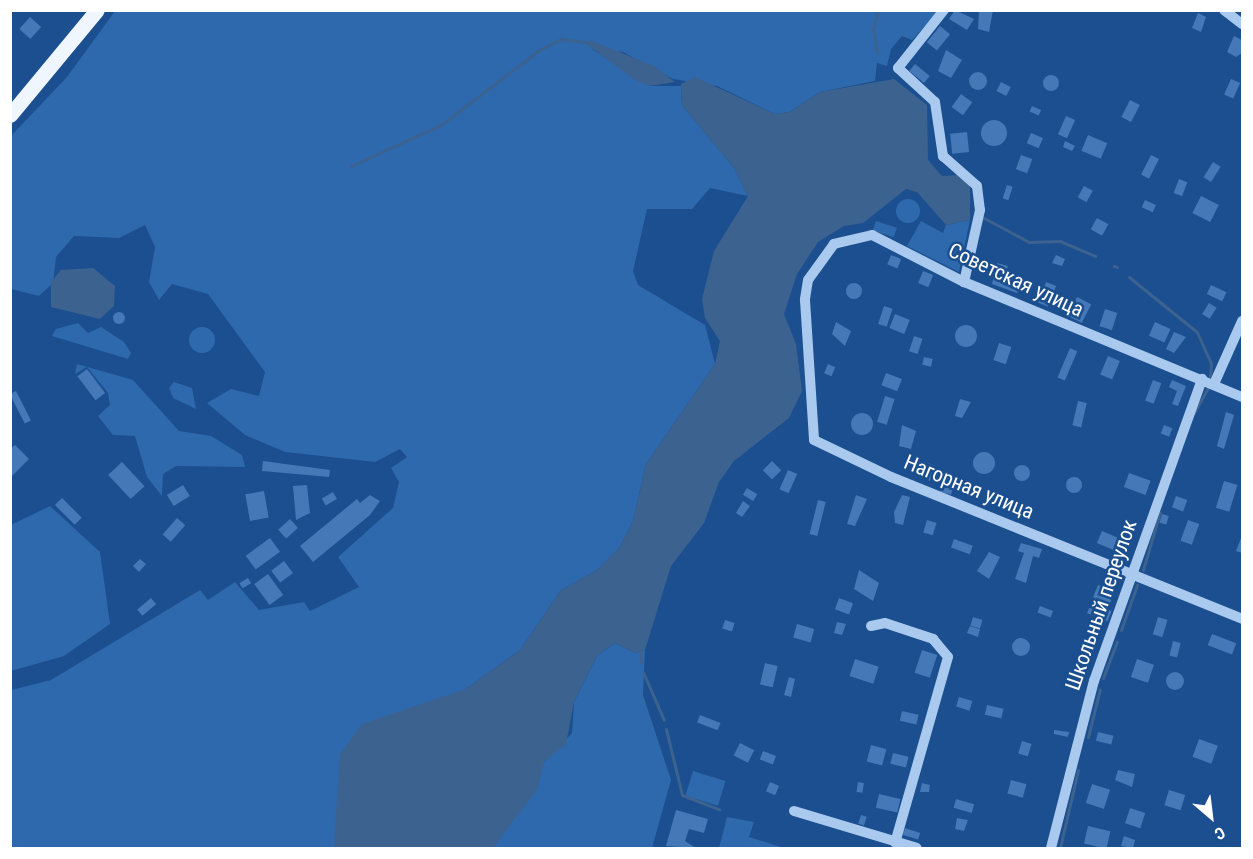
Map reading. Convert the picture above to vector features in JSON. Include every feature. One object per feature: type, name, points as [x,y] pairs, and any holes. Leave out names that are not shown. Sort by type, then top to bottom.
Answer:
[{"type":"main road","points":[[10,115],[97,10]]},
{"type":"street","points":[[944,10],[898,68],[935,102],[943,156],[977,186],[980,210],[964,282]]},
{"type":"street","points":[[1224,10],[1242,24]]},
{"type":"street","name":"Советская улица","points":[[805,300],[817,263],[834,244],[857,235],[894,242],[964,282],[1242,397]]},
{"type":"street","name":"Нагорная улица","points":[[805,300],[814,440],[1242,619]]},
{"type":"street","points":[[1215,384],[1242,321]]},
{"type":"street","name":"Школьный переулок","points":[[1051,849],[1094,681],[1202,379]]},
{"type":"street","points":[[871,626],[885,623],[933,639],[948,657],[895,843]]},
{"type":"street","points":[[794,811],[917,849]]},
{"type":"shaded area","points":[[115,11],[939,11],[912,40],[902,36],[891,49],[887,66],[877,63],[875,81],[820,92],[790,112],[775,114],[717,86],[673,79],[623,52],[592,49],[650,86],[681,86],[682,105],[734,168],[748,196],[710,188],[692,209],[647,209],[633,271],[638,285],[705,325],[715,364],[646,464],[633,521],[620,547],[596,571],[561,590],[520,650],[466,689],[544,762],[572,733],[574,702],[597,656],[615,643],[636,653],[645,650],[643,695],[671,780],[652,848],[11,848],[11,690],[51,680],[200,590],[208,600],[235,582],[259,610],[304,602],[310,611],[359,587],[338,557],[393,508],[399,482],[391,468],[407,457],[400,449],[375,462],[285,452],[245,435],[207,403],[231,389],[259,396],[265,372],[208,294],[172,284],[159,300],[149,282],[155,247],[145,225],[119,238],[74,236],[56,257],[53,283],[39,296],[11,289],[10,137],[67,77]]},
{"type":"shaded area","points":[[590,40],[654,66],[675,82],[650,86],[635,80],[586,44]]},
{"type":"shaded area","points":[[695,77],[775,114],[790,112],[820,92],[894,79],[927,105],[928,160],[942,176],[958,175],[970,184],[970,220],[946,225],[917,192],[906,189],[863,223],[844,226],[818,242],[797,274],[784,314],[796,344],[802,391],[789,418],[734,461],[719,482],[704,523],[671,566],[645,650],[636,653],[615,643],[597,656],[574,702],[566,744],[544,762],[537,790],[493,848],[334,848],[340,754],[362,724],[466,689],[520,650],[561,590],[596,571],[620,547],[633,521],[646,464],[715,364],[720,341],[705,318],[702,299],[714,251],[748,196],[734,168],[682,105],[681,84]]},
{"type":"shaded area","points":[[908,199],[917,202],[920,211],[917,220],[908,223],[899,220],[896,211],[899,202]]},
{"type":"shaded area","points":[[970,220],[959,272],[907,246],[921,221],[943,233],[946,225]]},
{"type":"shaded area","points":[[876,221],[897,228],[894,237],[873,231]]},
{"type":"shaded area","points":[[93,268],[115,286],[114,306],[100,319],[51,307],[51,282],[61,270]]},
{"type":"shaded area","points":[[78,323],[88,333],[101,327],[124,342],[131,353],[128,359],[52,336],[56,329]]},
{"type":"shaded area","points":[[202,327],[211,331],[215,340],[211,349],[202,353],[193,349],[189,340],[193,331]]},
{"type":"shaded area","points":[[77,364],[133,380],[179,431],[211,436],[242,455],[245,467],[176,466],[163,474],[162,496],[147,477],[135,436],[113,435],[98,416],[110,405],[108,393],[87,367],[75,374]]},
{"type":"shaded area","points":[[174,382],[192,388],[196,409],[173,398],[169,388]]},
{"type":"shaded area","points":[[50,506],[100,552],[110,624],[64,656],[11,671],[11,525]]},
{"type":"shaded area","points":[[693,771],[726,781],[718,806],[685,796]]},
{"type":"shaded area","points":[[727,817],[754,822],[749,837],[784,848],[719,848]]},
{"type":"building","points":[[955,10],[974,19],[967,30],[949,19]]},
{"type":"building","points":[[979,10],[993,10],[989,32],[978,29]]},
{"type":"building","points":[[1198,13],[1206,17],[1201,32],[1192,28]]},
{"type":"building","points":[[30,17],[41,27],[30,39],[19,29]]},
{"type":"building","points":[[940,26],[950,34],[937,51],[927,42]]},
{"type":"building","points":[[1234,36],[1242,40],[1242,53],[1236,57],[1227,52]]},
{"type":"building","points":[[946,50],[962,60],[951,78],[938,71]]},
{"type":"building","points":[[915,64],[930,76],[924,83],[909,71]]},
{"type":"building","points":[[978,72],[984,75],[987,81],[984,87],[978,90],[972,87],[969,81],[972,75]]},
{"type":"building","points":[[1048,75],[1054,75],[1059,83],[1057,89],[1048,91],[1043,86],[1043,80]]},
{"type":"building","points":[[1231,79],[1240,83],[1233,99],[1224,95]]},
{"type":"building","points":[[1001,82],[1011,87],[1006,96],[996,91]]},
{"type":"building","points":[[961,94],[972,102],[963,115],[952,107]]},
{"type":"building","points":[[1130,100],[1140,105],[1131,122],[1121,117]]},
{"type":"building","points":[[1032,106],[1041,110],[1039,116],[1030,111]]},
{"type":"building","points":[[1066,116],[1075,120],[1067,138],[1058,134]]},
{"type":"building","points":[[994,120],[1003,124],[1007,133],[1003,142],[994,146],[985,142],[981,133],[985,124]]},
{"type":"building","points":[[967,132],[969,152],[952,154],[950,134]]},
{"type":"building","points":[[1031,133],[1043,138],[1039,148],[1027,143]]},
{"type":"building","points":[[1088,135],[1107,143],[1101,159],[1081,151]]},
{"type":"building","points":[[1065,141],[1075,146],[1072,151],[1063,147]]},
{"type":"building","points":[[1021,155],[1032,159],[1027,173],[1016,169]]},
{"type":"building","points":[[1151,155],[1159,159],[1149,179],[1141,175]]},
{"type":"building","points":[[1213,162],[1221,167],[1211,182],[1203,177]]},
{"type":"building","points":[[1179,179],[1187,182],[1182,196],[1174,193]]},
{"type":"building","points":[[1007,185],[1013,187],[1008,200],[1003,198]]},
{"type":"building","points":[[1084,186],[1093,191],[1086,202],[1078,197]]},
{"type":"building","points":[[1201,196],[1219,205],[1210,222],[1192,213]]},
{"type":"building","points":[[1145,200],[1156,205],[1153,212],[1142,207]]},
{"type":"building","points":[[1097,218],[1108,224],[1102,236],[1091,229]]},
{"type":"building","points":[[891,255],[901,259],[897,268],[887,264]]},
{"type":"building","points":[[1056,255],[1065,259],[1062,266],[1052,263]]},
{"type":"building","points":[[997,263],[1008,266],[1003,278],[1022,281],[1017,293],[992,284]]},
{"type":"building","points":[[923,271],[933,275],[928,287],[918,283]]},
{"type":"building","points":[[1046,282],[1056,286],[1048,307],[1038,302]]},
{"type":"building","points":[[851,283],[857,283],[862,291],[860,297],[851,299],[846,294],[846,288]]},
{"type":"building","points":[[1211,285],[1226,292],[1222,301],[1207,294]]},
{"type":"building","points":[[1077,297],[1091,304],[1082,323],[1067,316]]},
{"type":"building","points":[[1209,303],[1217,308],[1210,319],[1202,314]]},
{"type":"building","points":[[884,306],[893,309],[887,327],[878,324]]},
{"type":"building","points":[[1105,309],[1117,313],[1112,330],[1099,326]]},
{"type":"building","points":[[119,312],[125,318],[119,324],[113,318]]},
{"type":"building","points":[[895,314],[910,320],[904,334],[889,328]]},
{"type":"building","points":[[836,322],[851,331],[845,346],[832,334]]},
{"type":"building","points":[[1155,322],[1171,329],[1164,343],[1149,336]]},
{"type":"building","points":[[966,325],[976,332],[977,336],[970,346],[966,347],[956,340],[955,336],[962,326]]},
{"type":"building","points":[[1174,332],[1186,337],[1174,353],[1166,349]]},
{"type":"building","points":[[914,336],[923,339],[918,354],[909,351]]},
{"type":"building","points":[[999,343],[1011,347],[1006,364],[993,360]]},
{"type":"building","points":[[1070,348],[1077,351],[1065,381],[1057,377]]},
{"type":"building","points":[[1108,356],[1120,361],[1112,379],[1100,374]]},
{"type":"building","points":[[924,357],[933,359],[931,367],[922,365]]},
{"type":"building","points":[[828,364],[835,367],[831,376],[824,373]]},
{"type":"building","points":[[87,369],[105,393],[95,400],[77,376]]},
{"type":"building","points":[[886,373],[902,379],[897,391],[881,385]]},
{"type":"building","points":[[1153,380],[1161,383],[1154,404],[1145,401]]},
{"type":"building","points":[[1172,380],[1186,386],[1178,406],[1172,404],[1177,391],[1169,387]]},
{"type":"building","points":[[16,391],[31,420],[25,424],[10,395]]},
{"type":"building","points":[[885,396],[895,399],[887,425],[877,422]]},
{"type":"building","points":[[960,399],[971,402],[962,418],[955,416]]},
{"type":"building","points":[[1078,401],[1087,403],[1081,427],[1072,425]]},
{"type":"building","points":[[1226,412],[1234,415],[1224,449],[1217,446]]},
{"type":"building","points":[[862,413],[870,416],[873,424],[870,432],[862,435],[854,432],[851,424],[854,416]]},
{"type":"building","points":[[902,425],[916,431],[911,449],[899,446]]},
{"type":"building","points":[[1164,425],[1172,428],[1169,437],[1161,433]]},
{"type":"building","points":[[15,445],[29,459],[12,476],[10,449]]},
{"type":"building","points":[[984,452],[992,455],[995,463],[992,471],[984,474],[976,471],[973,463],[976,455]]},
{"type":"building","points":[[263,461],[330,470],[329,477],[262,471]]},
{"type":"building","points":[[772,461],[781,470],[772,479],[763,470]]},
{"type":"building","points":[[122,462],[145,486],[131,499],[108,475]]},
{"type":"building","points":[[928,463],[935,466],[930,481],[925,479]]},
{"type":"building","points":[[1022,465],[1030,473],[1022,481],[1014,473]]},
{"type":"building","points":[[788,470],[797,474],[789,493],[779,489]]},
{"type":"building","points":[[1129,473],[1151,481],[1145,495],[1124,487]]},
{"type":"building","points":[[1071,477],[1077,477],[1082,485],[1080,491],[1071,493],[1066,488],[1066,482]]},
{"type":"building","points":[[1224,481],[1237,485],[1229,512],[1216,508]]},
{"type":"building","points":[[183,485],[190,496],[174,506],[167,495]]},
{"type":"building","points":[[307,485],[310,513],[296,520],[293,486]]},
{"type":"building","points":[[942,486],[953,489],[951,495],[940,492]]},
{"type":"building","points":[[747,488],[757,494],[753,501],[743,495]]},
{"type":"building","points":[[264,491],[269,518],[250,521],[245,494]]},
{"type":"building","points":[[333,492],[337,499],[326,505],[322,498]]},
{"type":"building","points":[[370,495],[380,501],[370,515],[313,562],[300,546],[357,499],[360,503]]},
{"type":"building","points":[[856,495],[867,499],[855,526],[847,524]]},
{"type":"building","points":[[902,495],[910,497],[903,525],[895,523],[894,512]]},
{"type":"building","points":[[1176,496],[1187,500],[1183,511],[1172,507]]},
{"type":"building","points":[[62,498],[82,518],[75,525],[55,505]]},
{"type":"building","points":[[818,500],[826,502],[817,536],[810,534]]},
{"type":"building","points":[[743,501],[750,506],[742,517],[736,513]]},
{"type":"building","points":[[1162,514],[1169,516],[1166,525],[1160,523]]},
{"type":"building","points":[[177,518],[185,525],[171,542],[163,535]]},
{"type":"building","points":[[290,519],[298,528],[286,539],[278,530]]},
{"type":"building","points":[[927,520],[937,523],[933,535],[923,532]]},
{"type":"building","points":[[1188,520],[1199,524],[1192,545],[1180,541]]},
{"type":"building","points":[[1102,531],[1121,539],[1116,551],[1097,543]]},
{"type":"building","points":[[270,538],[280,552],[256,569],[246,556]]},
{"type":"building","points":[[1242,538],[1242,553],[1236,551]]},
{"type":"building","points":[[954,539],[973,546],[970,554],[951,547]]},
{"type":"building","points":[[1021,543],[1042,549],[1039,558],[1033,556],[1026,583],[1015,579],[1024,553],[1018,551]]},
{"type":"building","points":[[989,552],[1000,557],[989,579],[977,571]]},
{"type":"building","points":[[140,559],[146,564],[139,572],[133,566]]},
{"type":"building","points":[[284,561],[293,573],[280,583],[271,571]]},
{"type":"building","points":[[859,570],[879,583],[873,601],[854,589]]},
{"type":"building","points":[[268,574],[283,595],[270,605],[254,584]]},
{"type":"building","points":[[248,578],[251,583],[243,588],[239,583]]},
{"type":"building","points":[[1098,585],[1115,592],[1109,606],[1092,599]]},
{"type":"building","points":[[151,598],[156,604],[142,616],[137,610]]},
{"type":"building","points":[[839,598],[853,603],[849,614],[835,609]]},
{"type":"building","points":[[1091,603],[1112,611],[1108,621],[1087,613]]},
{"type":"building","points":[[1040,606],[1053,611],[1051,618],[1037,613]]},
{"type":"building","points":[[973,617],[983,620],[980,629],[970,626]]},
{"type":"building","points":[[1158,617],[1168,620],[1162,637],[1153,634]]},
{"type":"building","points":[[725,620],[735,623],[732,632],[722,629]]},
{"type":"building","points":[[837,622],[846,624],[842,635],[834,633]]},
{"type":"building","points":[[797,624],[814,629],[810,642],[793,637]]},
{"type":"building","points":[[970,626],[980,629],[978,637],[967,633]]},
{"type":"building","points":[[1212,634],[1236,643],[1232,655],[1208,645]]},
{"type":"building","points":[[1021,638],[1027,641],[1030,647],[1027,653],[1021,656],[1015,653],[1012,647],[1015,641]]},
{"type":"building","points":[[1173,641],[1181,643],[1177,657],[1169,656]]},
{"type":"building","points":[[922,650],[937,655],[930,678],[915,673]]},
{"type":"building","points":[[855,659],[879,667],[873,684],[849,676]]},
{"type":"building","points":[[1137,659],[1154,665],[1148,683],[1131,677]]},
{"type":"building","points":[[765,663],[778,666],[773,687],[760,684]]},
{"type":"building","points":[[1175,672],[1181,675],[1184,681],[1181,687],[1175,690],[1169,687],[1166,681],[1169,675]]},
{"type":"building","points":[[789,677],[795,679],[791,697],[784,695]]},
{"type":"building","points":[[959,697],[972,701],[969,711],[956,707]]},
{"type":"building","points":[[987,705],[1004,709],[1001,719],[985,715]]},
{"type":"building","points":[[902,711],[919,715],[916,725],[900,721]]},
{"type":"building","points":[[700,715],[721,723],[718,730],[697,722]]},
{"type":"building","points":[[1054,730],[1069,732],[1068,737],[1054,734]]},
{"type":"building","points":[[1098,732],[1114,736],[1111,745],[1096,741]]},
{"type":"building","points":[[1199,739],[1218,746],[1211,764],[1193,757]]},
{"type":"building","points":[[1022,741],[1032,744],[1028,756],[1018,753]]},
{"type":"building","points":[[740,743],[754,750],[748,763],[734,755]]},
{"type":"building","points":[[871,745],[886,749],[882,766],[867,761]]},
{"type":"building","points":[[763,751],[776,756],[773,764],[760,759]]},
{"type":"building","points":[[893,753],[909,757],[906,768],[890,764]]},
{"type":"building","points":[[1118,770],[1135,774],[1132,787],[1115,780]]},
{"type":"building","points":[[1011,780],[1026,784],[1023,798],[1007,794]]},
{"type":"building","points":[[770,782],[779,786],[775,795],[766,791]]},
{"type":"building","points":[[858,782],[864,783],[862,793],[856,792]]},
{"type":"building","points":[[922,783],[930,785],[929,792],[920,792]]},
{"type":"building","points":[[1092,784],[1110,790],[1104,809],[1086,803]]},
{"type":"building","points":[[1169,790],[1185,795],[1181,810],[1164,805]]},
{"type":"building","points":[[879,794],[900,799],[897,813],[876,808]]},
{"type":"building","points":[[956,799],[974,804],[972,813],[954,808]]},
{"type":"building","points":[[1130,808],[1145,813],[1140,828],[1125,823]]},
{"type":"building","points":[[676,810],[708,819],[704,833],[689,829],[685,841],[696,848],[666,846]]},
{"type":"building","points":[[861,815],[867,817],[864,825],[858,824]]},
{"type":"building","points":[[957,818],[968,820],[964,831],[955,829]]},
{"type":"building","points":[[1088,826],[1110,831],[1107,848],[1084,844]]},
{"type":"building","points":[[905,828],[920,833],[918,840],[903,835]]},
{"type":"building","points":[[1124,836],[1135,840],[1133,848],[1121,846]]},
{"type":"waterway","points":[[877,53],[873,29],[878,10]]},
{"type":"waterway","points":[[351,166],[441,125],[539,50],[561,39],[587,42]]},
{"type":"waterway","points":[[984,218],[1029,242],[1060,241],[1095,256]]},
{"type":"waterway","points":[[1129,277],[1197,332],[1211,363],[1210,376]]},
{"type":"waterway","points":[[1194,413],[1209,386]]},
{"type":"waterway","points":[[1143,570],[1160,512]]},
{"type":"waterway","points":[[1121,630],[1137,585]]},
{"type":"waterway","points":[[1103,678],[1117,642]]},
{"type":"waterway","points":[[641,651],[641,662]]},
{"type":"waterway","points":[[643,672],[664,720]]},
{"type":"waterway","points":[[1088,737],[1100,689]]},
{"type":"waterway","points":[[666,729],[682,795],[719,809]]},
{"type":"waterway","points":[[1060,848],[1078,770]]}]
